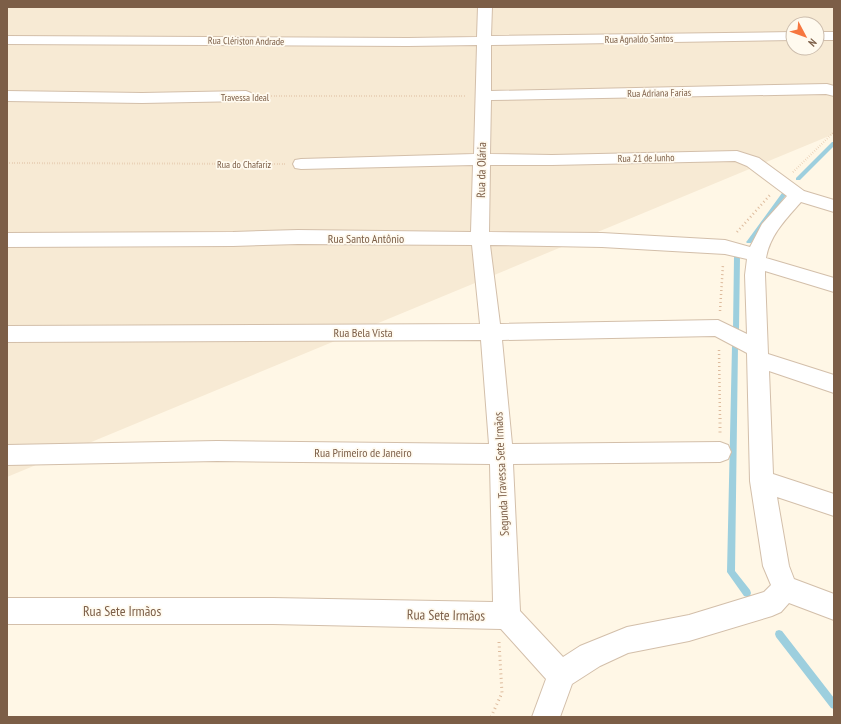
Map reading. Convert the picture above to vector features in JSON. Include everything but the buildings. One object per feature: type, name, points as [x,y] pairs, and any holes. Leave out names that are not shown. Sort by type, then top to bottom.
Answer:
[{"type":"street","name":"Rua da Olária","points":[[485,7],[480,238],[491,332]]},
{"type":"street","name":"Rua Agnaldo Santos","points":[[484,42],[785,36]]},
{"type":"street","name":"Rua Clériston Andrade","points":[[7,40],[225,40],[336,43],[484,42]]},
{"type":"street","name":"Rua Adriana Farias","points":[[483,96],[827,89],[834,91]]},
{"type":"street","name":"Travessa Ideal","points":[[7,96],[142,98],[246,96]]},
{"type":"street","name":"Rua 21 de Junho","points":[[482,159],[552,160],[737,156],[753,162],[798,195],[834,206]]},
{"type":"street","points":[[301,164],[482,159]]},
{"type":"street","points":[[798,195],[779,216],[763,239],[757,259],[755,275],[762,481],[776,566],[785,588],[834,607]]},
{"type":"street","name":"Rua Santo Antônio","points":[[7,240],[226,239],[298,237],[602,240],[725,247],[834,285]]},
{"type":"street","name":"Rua Bela Vista","points":[[7,334],[491,332],[718,328],[758,354]]},
{"type":"street","name":"Segunda Travessa Sete Irmãos","points":[[491,332],[501,454],[502,616]]},
{"type":"street","points":[[758,354],[834,384]]},
{"type":"street","name":"Rua Primeiro de Janeiro","points":[[7,455],[217,452],[501,454],[720,452]]},
{"type":"street","points":[[762,481],[834,505]]},
{"type":"street","points":[[546,717],[561,675],[590,656],[627,640],[689,628],[772,604],[785,588]]},
{"type":"street","name":"Rua Sete Irmãos","points":[[7,611],[273,611],[502,616]]},
{"type":"street","points":[[502,616],[561,675]]},
{"type":"path","name":"Travessa Ideal","points":[[246,96],[483,96]]},
{"type":"path","name":"Rua do Chafariz","points":[[7,163],[301,164]]},
{"type":"path","points":[[491,717],[502,693],[502,616]]},
{"type":"shaded area","points":[[7,7],[834,7],[834,134],[7,477]]},
{"type":"waterway","points":[[798,179],[834,143]]},
{"type":"waterway","points":[[749,242],[784,194]]},
{"type":"waterway","points":[[736,329],[737,257]]},
{"type":"waterway","points":[[735,346],[731,572],[747,593]]},
{"type":"waterway","points":[[779,634],[834,705]]}]
